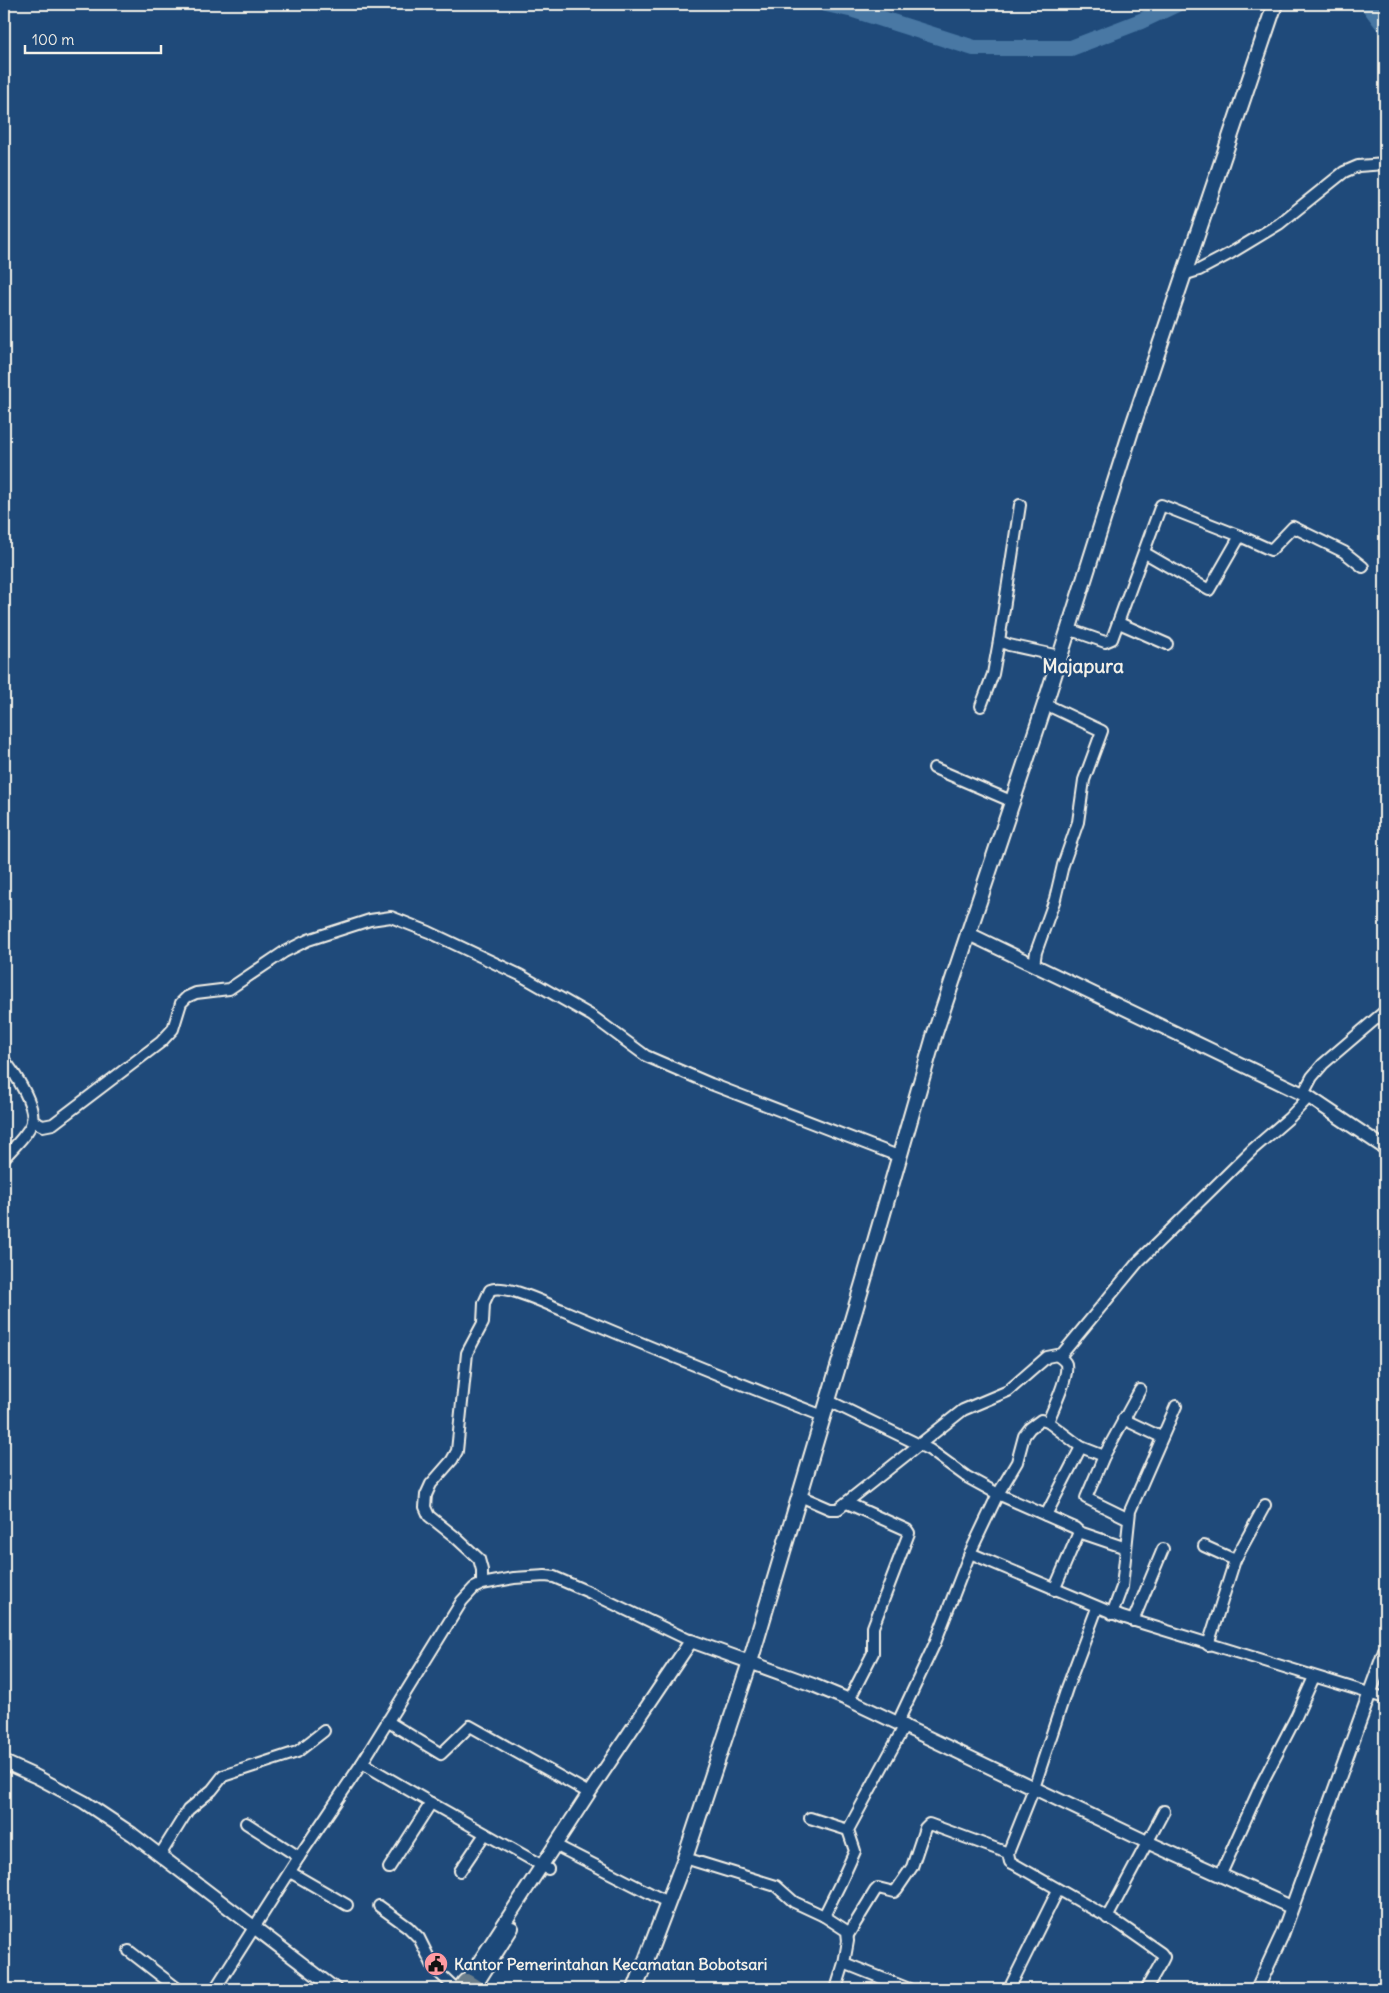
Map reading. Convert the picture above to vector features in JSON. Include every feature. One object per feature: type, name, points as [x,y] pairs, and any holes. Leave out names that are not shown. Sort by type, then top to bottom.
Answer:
[{"type":"main road","points":[[635,1989],[685,1858],[750,1662],[898,1156],[967,932],[1045,704],[1131,431],[1275,4]]},
{"type":"street","points":[[1183,275],[1199,270],[1232,254],[1279,224],[1344,172],[1358,166],[1385,164]]},
{"type":"street","points":[[981,706],[993,674],[1020,505]]},
{"type":"street","points":[[1068,629],[1105,642],[1112,639],[1161,505],[1271,550],[1290,528],[1296,527],[1344,552],[1363,567]]},
{"type":"street","points":[[1145,553],[1209,590],[1240,536]]},
{"type":"street","points":[[1119,623],[1166,644]]},
{"type":"street","points":[[999,641],[1059,656]]},
{"type":"street","points":[[1034,964],[1036,952],[1055,899],[1063,865],[1078,822],[1084,780],[1102,730],[1045,704]]},
{"type":"street","points":[[934,768],[1011,801]]},
{"type":"street","points":[[32,1121],[40,1125],[52,1124],[160,1042],[173,1029],[181,1003],[187,997],[196,993],[229,989],[284,952],[308,940],[370,920],[391,917],[429,932],[520,975],[592,1016],[646,1056],[711,1084],[898,1156]]},
{"type":"street","points":[[967,932],[1306,1096],[1385,1148]]},
{"type":"street","points":[[800,1496],[830,1510],[838,1509],[963,1410],[1008,1391],[1047,1357],[1058,1356],[1069,1347],[1138,1262],[1253,1149],[1289,1118],[1306,1096],[1312,1077],[1323,1064],[1385,1011]]},
{"type":"street","points":[[4,1060],[17,1076],[25,1091],[32,1121],[26,1132],[4,1158]]},
{"type":"street","points":[[482,1584],[482,1570],[479,1559],[429,1516],[425,1507],[426,1495],[431,1484],[458,1451],[464,1367],[467,1353],[483,1323],[484,1303],[490,1290],[500,1288],[537,1300],[709,1372],[823,1416]]},
{"type":"street","points":[[1048,1422],[1061,1390],[1066,1366],[1058,1356]]},
{"type":"street","points":[[1129,1519],[1086,1498],[1104,1456],[1140,1390]]},
{"type":"street","points":[[827,1400],[936,1453],[967,1477],[998,1494],[1079,1532],[1126,1548]]},
{"type":"street","points":[[1112,1614],[1122,1586],[1129,1519],[1133,1503],[1176,1406]]},
{"type":"street","points":[[824,1916],[854,1850],[848,1830],[901,1724],[970,1553],[998,1494],[1014,1468],[1021,1444],[1030,1428],[1041,1420],[1048,1422],[1081,1447],[1104,1456]]},
{"type":"street","points":[[1123,1420],[1161,1437]]},
{"type":"street","points":[[1046,1515],[1081,1447]]},
{"type":"street","points":[[847,1503],[907,1530],[909,1533],[872,1626],[873,1653],[849,1700]]},
{"type":"street","points":[[1208,1644],[1235,1560],[1265,1505]]},
{"type":"street","points":[[1054,1590],[1079,1532]]},
{"type":"street","points":[[1204,1546],[1235,1560]]},
{"type":"street","points":[[1133,1621],[1163,1549]]},
{"type":"street","points":[[970,1553],[1112,1614],[1385,1698]]},
{"type":"street","points":[[215,1989],[254,1926],[362,1763],[462,1601],[474,1588],[482,1584],[514,1578],[554,1577],[694,1642],[849,1700],[1147,1842],[1291,1907]]},
{"type":"street","points":[[1097,1608],[1066,1688],[1034,1788],[1008,1853],[1008,1858],[1014,1864],[1133,1933],[1163,1955],[1162,1961],[1146,1989]]},
{"type":"street","points":[[379,1906],[408,1927],[419,1938],[434,1968],[468,1988],[545,1867],[589,1793],[694,1642]]},
{"type":"street","points":[[545,1867],[561,1848],[694,1642]]},
{"type":"street","points":[[1257,1989],[1275,1951],[1385,1651]]},
{"type":"street","points":[[1221,1874],[1262,1783],[1296,1718],[1314,1677]]},
{"type":"street","points":[[387,1721],[441,1754],[470,1726],[589,1793]]},
{"type":"street","points":[[160,1855],[188,1810],[212,1790],[223,1776],[297,1752],[324,1731]]},
{"type":"street","points":[[4,1762],[42,1779],[84,1802],[160,1855],[335,1989]]},
{"type":"street","points":[[362,1763],[545,1867]]},
{"type":"street","points":[[389,1868],[430,1803]]},
{"type":"street","points":[[1107,1918],[1164,1811]]},
{"type":"street","points":[[810,1818],[848,1830]]},
{"type":"street","points":[[246,1823],[299,1857]]},
{"type":"street","points":[[848,1935],[878,1888],[890,1892],[897,1889],[912,1867],[924,1832],[929,1824],[1008,1853]]},
{"type":"street","points":[[460,1870],[485,1834]]},
{"type":"street","points":[[561,1848],[669,1903]]},
{"type":"street","points":[[685,1858],[776,1886],[794,1902],[842,1926],[847,1931],[848,1940],[836,1989]]},
{"type":"street","points":[[290,1872],[347,1905]]},
{"type":"street","points":[[1009,1989],[1058,1890]]},
{"type":"street","points":[[129,1950],[178,1989]]},
{"type":"street","points":[[844,1962],[909,1989]]},
{"type":"waterway","points":[[826,4],[854,10],[974,48],[1071,48],[1141,21],[1177,4]]},
{"type":"waterway","points":[[1368,4],[1385,27]]},
{"type":"place","name":"Kantor Pemerintahan Kecamatan Bobotsari","points":[[436,1964]]},
{"type":"district","name":"Majapura","points":[[1083,666]]}]
